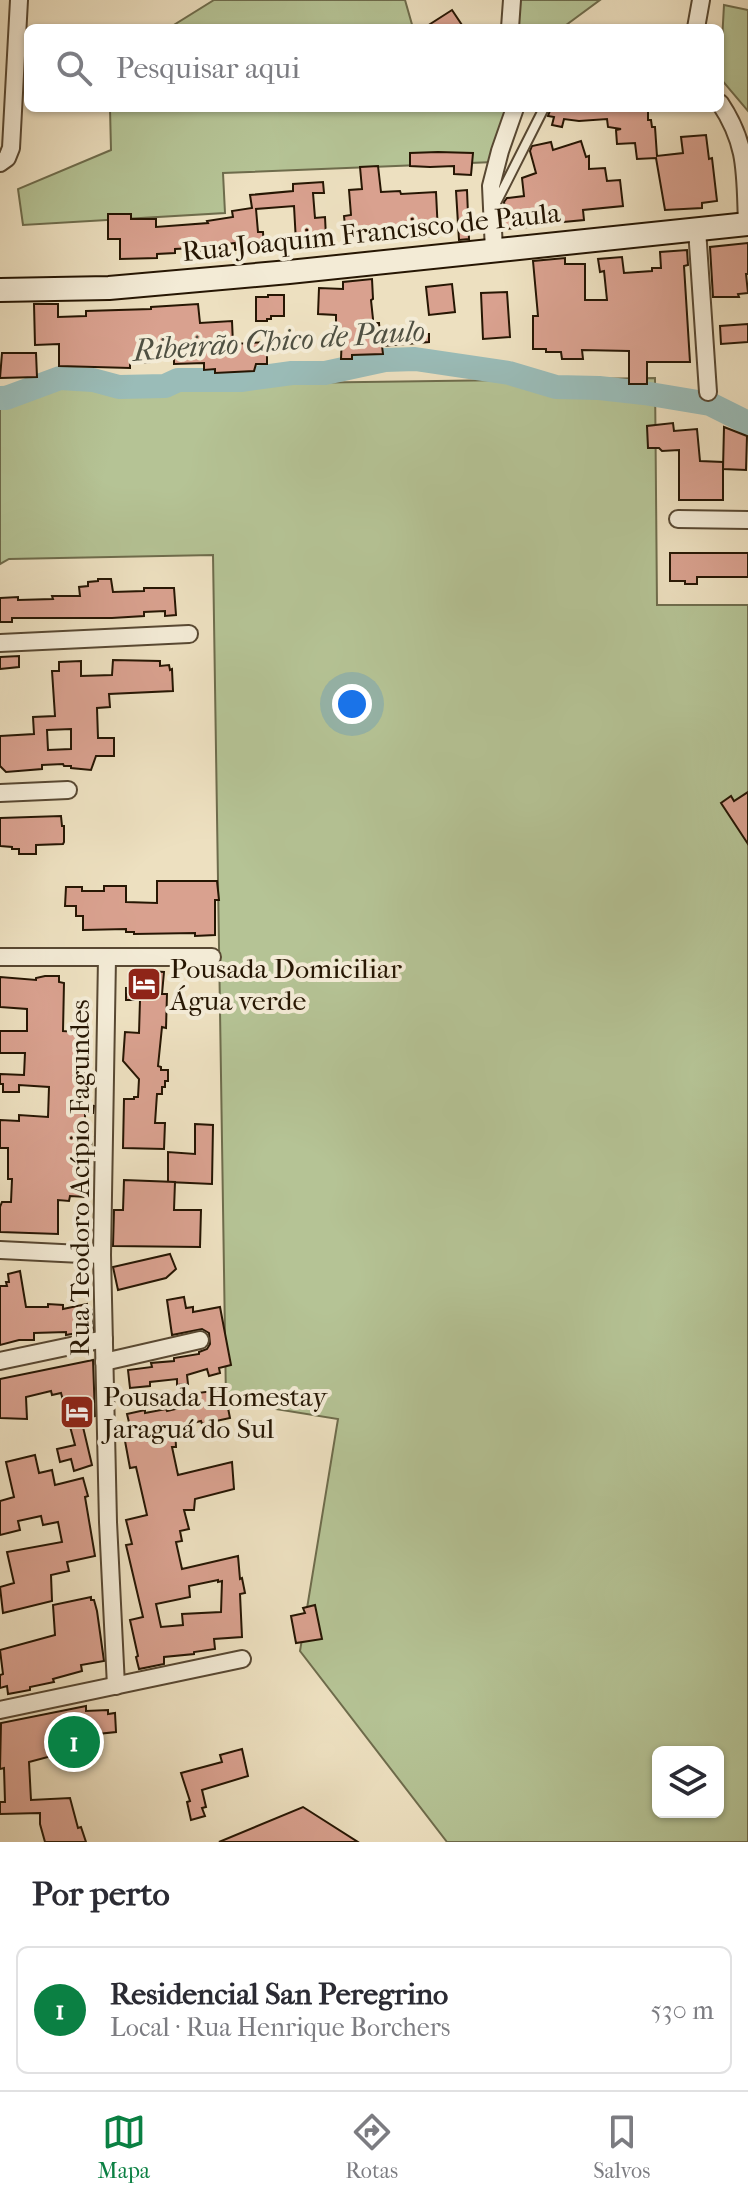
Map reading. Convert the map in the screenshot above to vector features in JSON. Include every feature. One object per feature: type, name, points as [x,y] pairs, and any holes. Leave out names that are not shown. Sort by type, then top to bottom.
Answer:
[{"type":"main road","name":"Rua Joaquim Francisco de Paula","points":[[0,290],[109,288],[747,224]]},
{"type":"street","points":[[0,163],[7,158],[11,148],[19,0]]},
{"type":"street","points":[[510,24],[512,0]]},
{"type":"street","points":[[697,24],[701,0]]},
{"type":"street","points":[[0,34],[17,34]]},
{"type":"street","points":[[724,109],[733,122],[743,150],[747,224]]},
{"type":"street","points":[[494,251],[491,186],[514,112]]},
{"type":"street","points":[[697,229],[708,392]]},
{"type":"street","points":[[678,519],[740,520]]},
{"type":"street","points":[[0,643],[189,634]]},
{"type":"street","points":[[0,793],[68,790]]},
{"type":"street","points":[[0,957],[212,957]]},
{"type":"street","name":"Rua Teodoro Acípio Fagundes","points":[[107,958],[102,1255],[108,1522],[116,1686]]},
{"type":"street","points":[[0,1250],[102,1255]]},
{"type":"street","points":[[0,1361],[104,1339]]},
{"type":"street","points":[[104,1362],[200,1340]]},
{"type":"street","points":[[0,1710],[242,1659]]},
{"type":"lane","points":[[493,209],[542,112]]},
{"type":"green space","points":[[214,0],[405,0],[412,24],[175,24]]},
{"type":"green space","points":[[513,0],[600,0],[567,24],[508,24]]},
{"type":"green space","points":[[724,5],[748,10],[748,111],[724,83]]},
{"type":"green space","points":[[110,112],[511,112],[494,162],[223,173],[225,213],[23,225],[18,189],[111,150]]},
{"type":"green space","points":[[655,378],[657,605],[748,605],[748,1842],[447,1842],[300,1651],[338,1419],[226,1401],[213,555],[9,559],[0,564],[0,387]]},
{"type":"building","points":[[452,10],[461,24],[430,24]]},
{"type":"building","points":[[550,112],[648,112],[648,120],[655,127],[657,156],[683,153],[681,137],[706,135],[717,201],[702,203],[702,208],[665,210],[656,158],[637,159],[635,143],[617,144],[616,130],[621,129],[608,127],[607,119],[564,119],[562,127],[552,125],[554,117],[548,116]]},
{"type":"building","points":[[581,141],[586,157],[589,156],[589,169],[605,168],[607,181],[620,180],[623,206],[583,210],[584,220],[553,223],[551,212],[526,215],[527,227],[504,229],[504,202],[507,198],[524,196],[522,178],[536,173],[530,151],[532,146],[551,142],[553,150]]},
{"type":"building","points":[[410,153],[473,153],[471,175],[454,174],[454,166],[410,166]]},
{"type":"building","points":[[378,166],[381,192],[436,192],[438,233],[405,238],[404,234],[373,235],[373,232],[346,235],[344,216],[351,215],[349,190],[362,189],[360,167]]},
{"type":"building","points":[[323,182],[324,193],[313,193],[315,218],[325,217],[326,237],[316,238],[316,241],[296,242],[294,206],[256,209],[258,232],[263,232],[264,248],[235,250],[235,243],[196,252],[195,248],[175,249],[175,253],[157,254],[157,258],[120,259],[120,239],[108,239],[108,214],[131,214],[131,219],[156,219],[156,227],[208,223],[233,217],[232,211],[252,208],[250,195],[293,191],[293,184]]},
{"type":"building","points":[[467,190],[469,239],[459,240],[456,191]]},
{"type":"building","points":[[748,243],[748,293],[738,294],[739,297],[713,297],[710,247]]},
{"type":"building","points":[[687,250],[688,265],[684,266],[690,362],[647,362],[647,384],[629,384],[629,351],[582,350],[583,359],[562,359],[561,352],[533,349],[533,316],[538,316],[533,261],[565,258],[565,264],[585,264],[585,300],[607,300],[604,271],[600,272],[598,259],[622,257],[624,273],[652,271],[652,268],[661,268],[660,252]]},
{"type":"building","points":[[372,279],[373,323],[379,323],[380,335],[429,334],[429,342],[382,346],[383,354],[352,355],[352,359],[341,359],[342,334],[336,334],[336,315],[318,314],[319,288],[343,289],[343,282]]},
{"type":"building","points":[[452,284],[455,312],[429,315],[426,287]]},
{"type":"building","points":[[507,292],[510,337],[483,339],[481,293]]},
{"type":"building","points":[[284,295],[284,316],[256,321],[256,297]]},
{"type":"building","points":[[34,304],[58,304],[58,317],[86,316],[86,311],[198,304],[200,323],[232,321],[233,344],[267,342],[267,364],[256,364],[254,371],[215,373],[215,369],[204,370],[204,363],[174,364],[174,347],[151,347],[151,362],[130,363],[130,368],[59,366],[59,344],[35,345]]},
{"type":"building","points":[[748,324],[748,342],[721,344],[720,326]]},
{"type":"building","points":[[2,353],[36,353],[37,377],[0,378]]},
{"type":"building","points":[[673,423],[674,431],[697,429],[700,461],[723,462],[723,500],[679,500],[679,450],[648,448],[647,426]]},
{"type":"building","points":[[724,427],[747,436],[746,470],[723,469]]},
{"type":"building","points":[[670,553],[748,553],[748,577],[697,577],[697,584],[670,581]]},
{"type":"building","points":[[111,579],[113,592],[174,588],[176,615],[165,616],[165,611],[144,612],[144,616],[12,618],[12,622],[0,622],[0,598],[18,597],[18,600],[80,596],[79,587],[88,586],[88,582]]},
{"type":"building","points":[[19,656],[19,667],[0,669],[0,657]]},
{"type":"building","points":[[113,660],[160,661],[160,666],[169,665],[172,669],[173,691],[109,694],[110,707],[97,708],[98,738],[114,738],[114,756],[96,756],[91,770],[63,764],[6,772],[0,766],[0,736],[34,734],[33,717],[55,716],[52,671],[59,671],[59,662],[81,661],[81,676],[112,675]],"holes":[[[71,729],[71,749],[48,750],[47,730]]]},
{"type":"building","points":[[748,792],[748,844],[721,803],[731,796],[734,801]]},
{"type":"building","points":[[61,816],[63,844],[36,845],[36,854],[19,854],[19,849],[0,846],[0,818]]},
{"type":"building","points":[[157,881],[217,881],[219,900],[215,900],[215,935],[134,934],[126,932],[126,929],[83,930],[83,916],[76,916],[76,906],[65,906],[66,887],[104,891],[104,886],[126,886],[126,902],[157,903]]},
{"type":"building","points":[[147,971],[164,972],[162,994],[167,994],[166,1028],[162,1027],[158,1066],[161,1070],[168,1070],[168,1081],[162,1087],[162,1094],[157,1094],[155,1123],[165,1123],[164,1149],[123,1148],[124,1099],[138,1097],[139,1079],[123,1061],[125,1032],[139,1033],[140,1000],[126,1000],[126,988],[129,988],[129,979],[147,979]]},
{"type":"building","points":[[59,976],[59,982],[64,983],[63,1031],[80,1032],[80,1044],[84,1044],[84,1082],[81,1082],[80,1102],[94,1106],[93,1113],[85,1113],[85,1137],[92,1137],[91,1148],[85,1148],[83,1177],[87,1177],[86,1197],[70,1196],[69,1201],[58,1200],[58,1234],[0,1232],[0,1207],[2,1202],[11,1202],[12,1179],[8,1179],[8,1148],[0,1148],[0,1120],[19,1121],[19,1115],[48,1117],[49,1087],[19,1085],[19,1092],[3,1092],[0,1074],[24,1075],[25,1053],[0,1053],[0,1031],[27,1031],[27,1009],[0,1007],[0,977],[36,980]]},
{"type":"building","points":[[195,1124],[213,1125],[212,1184],[168,1182],[168,1152],[195,1154]]},
{"type":"building","points":[[124,1180],[175,1182],[174,1210],[201,1210],[200,1247],[113,1246],[114,1210],[123,1210]]},
{"type":"building","points":[[170,1254],[176,1269],[166,1278],[118,1290],[113,1267]]},
{"type":"building","points":[[20,1271],[26,1307],[48,1307],[48,1304],[63,1305],[63,1309],[87,1304],[88,1311],[92,1310],[93,1330],[66,1335],[66,1332],[34,1333],[34,1340],[0,1345],[0,1286],[7,1286],[8,1274]]},
{"type":"building","points":[[184,1297],[186,1308],[193,1307],[193,1312],[220,1307],[231,1365],[219,1368],[220,1373],[209,1376],[207,1369],[187,1375],[188,1384],[177,1385],[177,1379],[130,1388],[128,1370],[199,1354],[210,1344],[209,1333],[202,1329],[172,1335],[167,1300]]},
{"type":"building","points":[[93,1360],[95,1416],[89,1418],[90,1425],[83,1427],[92,1465],[74,1471],[71,1459],[60,1462],[57,1449],[75,1445],[61,1393],[52,1395],[51,1391],[26,1397],[27,1419],[0,1418],[0,1379]]},
{"type":"building","points":[[220,1390],[222,1404],[227,1403],[230,1418],[175,1427],[176,1447],[172,1447],[178,1475],[232,1462],[234,1489],[195,1499],[194,1510],[184,1510],[189,1529],[180,1531],[182,1541],[176,1542],[182,1569],[238,1556],[245,1593],[240,1594],[242,1637],[214,1639],[215,1649],[164,1657],[164,1664],[139,1669],[130,1620],[143,1617],[126,1545],[132,1544],[126,1520],[147,1515],[136,1467],[130,1468],[125,1441],[133,1439],[127,1414],[145,1410],[145,1413],[167,1411],[200,1403],[198,1393]],"holes":[[[222,1581],[221,1612],[182,1614],[183,1625],[161,1627],[156,1604],[190,1597],[189,1586]]]},
{"type":"building","points":[[35,1455],[39,1473],[52,1470],[55,1485],[83,1478],[95,1556],[67,1562],[69,1571],[51,1575],[52,1601],[3,1613],[0,1587],[14,1583],[7,1552],[62,1542],[58,1522],[43,1525],[41,1516],[18,1521],[20,1530],[0,1535],[0,1501],[14,1497],[6,1462]]},
{"type":"building","points":[[91,1597],[97,1611],[104,1661],[81,1665],[82,1671],[30,1687],[30,1690],[8,1694],[7,1686],[0,1688],[0,1675],[3,1674],[0,1650],[55,1635],[53,1605]]},
{"type":"building","points":[[315,1605],[322,1639],[296,1643],[291,1616],[305,1613],[303,1608]]},
{"type":"building","points":[[86,1706],[86,1711],[108,1710],[108,1714],[115,1713],[116,1732],[88,1735],[89,1746],[29,1762],[31,1800],[70,1798],[78,1828],[81,1827],[86,1842],[45,1842],[40,1813],[0,1814],[0,1802],[5,1802],[4,1768],[0,1769],[1,1723]]},
{"type":"building","points":[[242,1749],[248,1776],[202,1790],[205,1816],[191,1820],[187,1802],[190,1801],[181,1773],[222,1762],[220,1755]]},
{"type":"building","points":[[303,1807],[358,1842],[219,1842]]},
{"type":"waterway","name":"Ribeirão Chico de Paulo","points":[[0,398],[60,378],[93,380],[119,387],[165,386],[178,380],[241,380],[292,373],[325,373],[385,360],[415,359],[509,373],[556,387],[599,388],[710,404],[748,423]]},
{"type":"place","name":"Pousada Domiciliar Água verde","points":[[144,984]]},
{"type":"place","name":"Pousada Homestay Jaraguá do Sul","points":[[77,1412]]},
{"type":"place","name":"Residencial San Peregrino","points":[[74,1742]]}]
